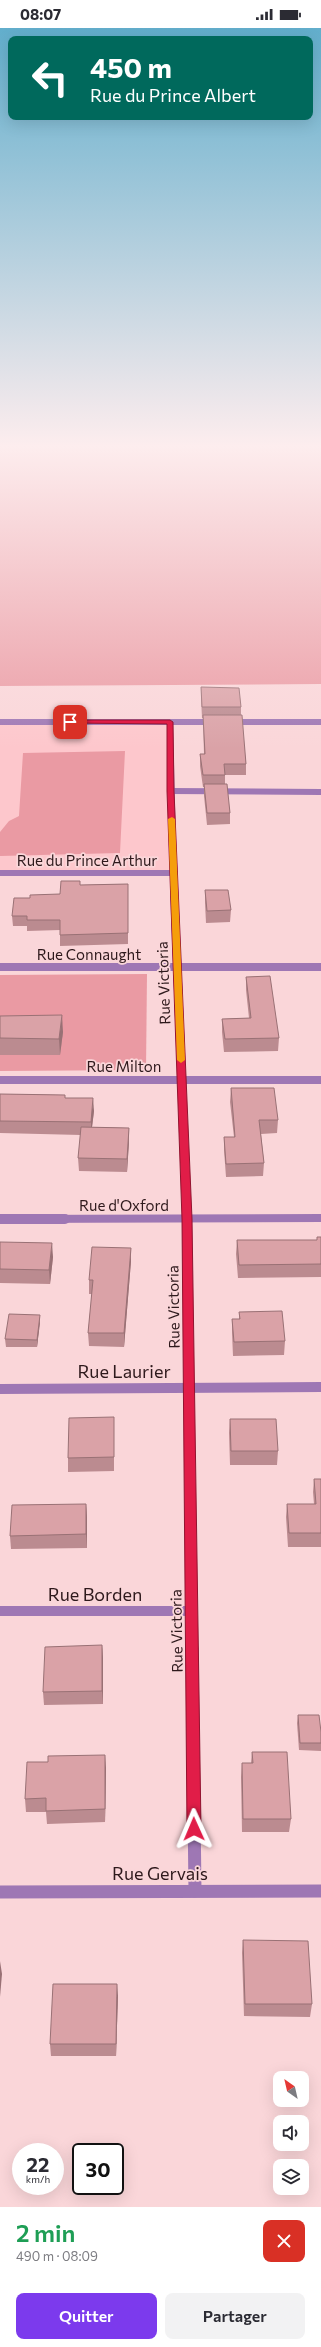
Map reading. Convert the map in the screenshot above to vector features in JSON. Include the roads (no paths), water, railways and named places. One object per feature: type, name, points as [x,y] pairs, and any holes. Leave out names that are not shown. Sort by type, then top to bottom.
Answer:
[{"type":"street","points":[[0,722],[218,722]]},
{"type":"street","name":"Rue Victoria","points":[[170,722],[170,791],[175,873],[187,1219],[190,1387],[190,1611],[195,1891]]},
{"type":"street","points":[[226,722],[321,722]]},
{"type":"street","points":[[170,791],[321,792]]},
{"type":"street","name":"Rue du Prince Arthur","points":[[0,873],[175,873]]},
{"type":"street","name":"Rue Connaught","points":[[0,967],[321,967]]},
{"type":"street","name":"Rue Milton","points":[[0,1080],[321,1080]]},
{"type":"street","name":"Rue d'Oxford","points":[[0,1219],[321,1218]]},
{"type":"street","name":"Rue Laurier","points":[[0,1389],[321,1387]]},
{"type":"street","name":"Rue Borden","points":[[0,1611],[190,1611]]},
{"type":"street","name":"Rue Gervais","points":[[0,1892],[321,1891]]}]
